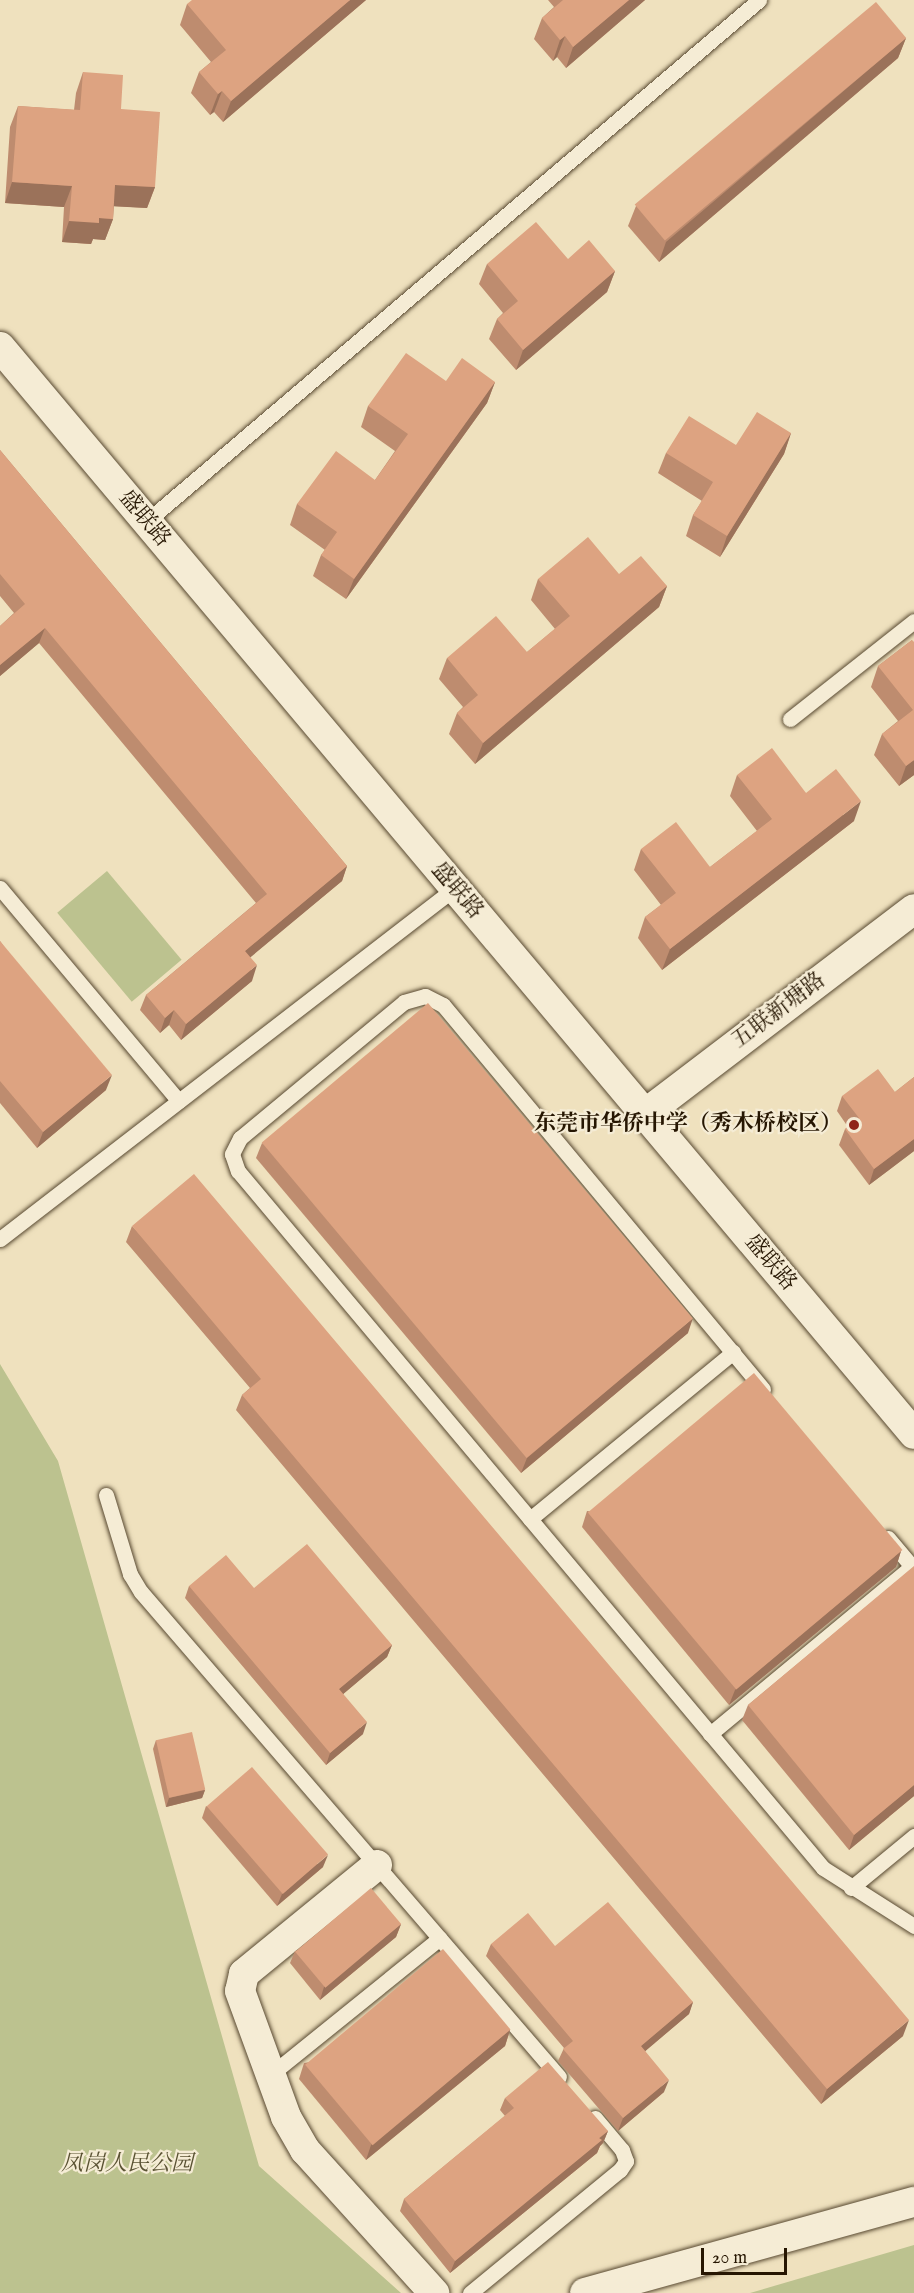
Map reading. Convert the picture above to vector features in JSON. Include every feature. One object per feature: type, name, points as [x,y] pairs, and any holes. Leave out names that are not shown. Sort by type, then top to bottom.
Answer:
[{"type":"street","name":"盛联路","points":[[0,347],[914,1434]]},
{"type":"street","name":"五联新塘路","points":[[645,1114],[914,909]]},
{"type":"street","points":[[377,1865],[244,1974],[240,1991],[286,2117],[305,2150],[434,2293]]},
{"type":"street","points":[[585,2293],[914,2202]]},
{"type":"lane","points":[[147,521],[759,0]]},
{"type":"lane","points":[[790,719],[914,621]]},
{"type":"lane","points":[[0,888],[179,1101]]},
{"type":"lane","points":[[0,1239],[455,888]]},
{"type":"lane","points":[[777,1406],[443,1005],[425,996],[404,1002],[240,1138],[232,1154],[238,1171],[823,1868],[851,1888],[914,1926]]},
{"type":"lane","points":[[530,1520],[733,1352]]},
{"type":"lane","points":[[106,1495],[130,1574],[141,1592],[569,2088]]},
{"type":"lane","points":[[710,1734],[913,1568],[874,1522]]},
{"type":"lane","points":[[851,1888],[914,1836]]},
{"type":"lane","points":[[270,2075],[440,1938]]},
{"type":"lane","points":[[471,2293],[626,2161],[622,2150],[584,2106]]},
{"type":"green space","points":[[107,871],[182,960],[132,1002],[57,913]]},
{"type":"green space","name":"凤岗人民公园","points":[[0,1364],[58,1461],[259,2166],[401,2293],[0,2293]]},
{"type":"green space","points":[[914,2245],[914,2293],[750,2293]]},
{"type":"building","points":[[192,0],[350,0],[231,101],[222,91],[218,94],[199,72],[226,50],[187,4]]},
{"type":"building","points":[[563,0],[629,0],[573,47],[565,36],[560,40],[542,18]]},
{"type":"building","points":[[876,2],[906,38],[665,240],[635,204]]},
{"type":"building","points":[[83,72],[123,75],[121,109],[160,112],[155,187],[115,185],[113,219],[99,218],[99,223],[69,221],[72,186],[12,182],[18,106],[80,110]]},
{"type":"building","points":[[536,222],[568,259],[589,240],[615,271],[523,350],[497,319],[518,301],[487,264]]},
{"type":"building","points":[[406,353],[446,381],[462,358],[495,382],[354,579],[321,555],[337,532],[297,504],[336,451],[375,480],[408,434],[368,406]]},
{"type":"building","points":[[757,412],[791,433],[727,536],[693,515],[713,482],[666,453],[689,416],[736,445]]},
{"type":"building","points":[[0,450],[347,866],[245,951],[257,965],[186,1024],[174,1010],[165,1018],[146,995],[267,894],[45,628],[0,665],[0,626],[25,604],[0,574]]},
{"type":"building","points":[[588,537],[619,574],[641,556],[667,586],[483,743],[457,713],[478,695],[447,658],[496,616],[527,652],[570,616],[538,579]]},
{"type":"building","points":[[912,640],[914,642],[914,760],[906,766],[882,734],[913,710],[878,666]]},
{"type":"building","points":[[772,748],[806,793],[836,769],[861,801],[670,949],[645,917],[676,893],[641,849],[676,822],[710,867],[772,819],[737,775]]},
{"type":"building","points":[[0,941],[112,1075],[43,1132],[0,1081]]},
{"type":"building","points":[[428,1003],[693,1319],[527,1458],[262,1142]]},
{"type":"building","points":[[878,1069],[895,1092],[914,1077],[914,1139],[874,1169],[845,1129],[859,1118],[842,1096]]},
{"type":"building","points":[[194,1174],[909,2020],[827,2089],[242,1395],[261,1379],[132,1226]]},
{"type":"building","points":[[754,1373],[902,1550],[736,1689],[588,1512]]},
{"type":"building","points":[[307,1544],[392,1645],[339,1689],[367,1722],[330,1753],[189,1586],[226,1555],[254,1588]]},
{"type":"building","points":[[914,1566],[914,1785],[854,1835],[748,1705]]},
{"type":"building","points":[[192,1732],[205,1789],[169,1798],[156,1740]]},
{"type":"building","points":[[252,1767],[328,1855],[283,1894],[207,1806]]},
{"type":"building","points":[[371,1888],[401,1924],[325,1988],[295,1952]]},
{"type":"building","points":[[608,1902],[693,2002],[641,2046],[669,2080],[623,2118],[563,2049],[573,2041],[491,1944],[528,1913],[555,1946]]},
{"type":"building","points":[[443,1949],[510,2029],[373,2145],[305,2065]]},
{"type":"building","points":[[548,2062],[608,2131],[599,2138],[602,2140],[455,2261],[404,2199],[514,2108],[505,2098]]},
{"type":"place","name":"东莞市华侨中学（秀木桥校区）","points":[[854,1125]]}]
